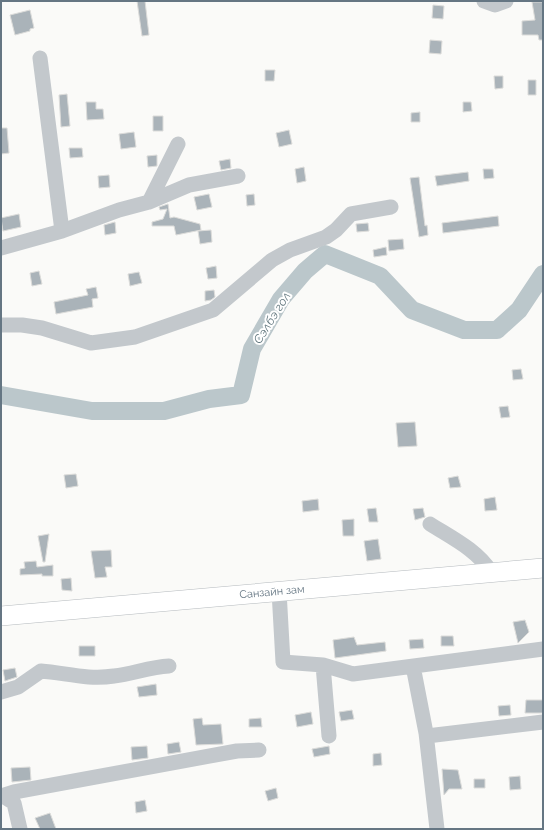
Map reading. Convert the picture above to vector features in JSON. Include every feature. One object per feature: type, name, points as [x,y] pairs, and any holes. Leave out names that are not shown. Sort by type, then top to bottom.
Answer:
[{"type":"main road","name":"Санзайн зам","points":[[1,616],[543,568]]},
{"type":"street","points":[[484,1],[495,5],[506,1]]},
{"type":"street","points":[[40,58],[62,231]]},
{"type":"street","points":[[149,202],[178,144]]},
{"type":"street","points":[[1,248],[62,231],[119,210],[149,202],[189,185],[238,176]]},
{"type":"street","points":[[1,325],[22,325],[42,328],[91,343],[135,336],[213,310],[272,260],[290,250],[326,237],[336,230],[351,214],[391,207]]},
{"type":"street","points":[[430,524],[457,540],[483,560],[490,572]]},
{"type":"street","points":[[279,591],[283,662],[323,665],[353,674],[543,649]]},
{"type":"street","points":[[323,665],[329,736]]},
{"type":"street","points":[[1,692],[18,688],[41,671],[79,678],[114,676],[149,668],[169,666]]},
{"type":"street","points":[[413,666],[427,736],[437,829]]},
{"type":"street","points":[[427,736],[543,722]]},
{"type":"street","points":[[2,796],[14,792],[237,751],[259,750]]},
{"type":"street","points":[[2,796],[14,803],[20,829]]},
{"type":"building","points":[[137,1],[145,1],[149,35],[142,36]]},
{"type":"building","points":[[532,2],[543,2],[543,40],[539,40],[538,35],[522,35],[522,21],[535,20]]},
{"type":"building","points":[[433,5],[444,6],[443,19],[432,18]]},
{"type":"building","points":[[30,10],[34,28],[30,29],[30,31],[15,35],[10,15]]},
{"type":"building","points":[[430,40],[442,41],[441,54],[429,53]]},
{"type":"building","points":[[265,70],[275,70],[274,81],[265,81]]},
{"type":"building","points":[[494,76],[503,76],[503,88],[495,89]]},
{"type":"building","points":[[528,80],[536,80],[536,95],[528,95]]},
{"type":"building","points":[[67,94],[70,126],[61,127],[59,95]]},
{"type":"building","points":[[86,102],[96,102],[96,109],[103,109],[104,119],[87,120]]},
{"type":"building","points":[[463,102],[471,102],[472,111],[463,112]]},
{"type":"building","points":[[420,112],[420,122],[411,122],[411,113]]},
{"type":"building","points":[[153,116],[163,116],[163,131],[153,131]]},
{"type":"building","points":[[1,128],[7,128],[9,153],[1,154]]},
{"type":"building","points":[[289,130],[292,144],[279,147],[276,133]]},
{"type":"building","points":[[134,132],[136,147],[121,149],[119,134]]},
{"type":"building","points":[[69,148],[82,148],[83,157],[70,158]]},
{"type":"building","points":[[157,155],[157,166],[148,167],[147,156]]},
{"type":"building","points":[[230,159],[231,168],[221,170],[219,161]]},
{"type":"building","points":[[304,167],[306,181],[297,183],[295,169]]},
{"type":"building","points":[[483,169],[493,169],[494,178],[484,179]]},
{"type":"building","points":[[468,172],[469,181],[437,186],[435,176]]},
{"type":"building","points":[[109,175],[110,187],[99,188],[98,176]]},
{"type":"building","points":[[419,177],[425,226],[427,225],[428,235],[419,237],[410,178]]},
{"type":"building","points":[[209,194],[212,207],[197,210],[194,197]]},
{"type":"building","points":[[254,194],[255,205],[247,206],[246,195]]},
{"type":"building","points":[[168,204],[170,218],[174,217],[200,224],[201,230],[176,235],[174,226],[152,226],[152,222],[163,219],[167,209],[160,210],[159,207]]},
{"type":"building","points":[[19,214],[21,227],[3,231],[1,218]]},
{"type":"building","points":[[498,216],[499,226],[443,233],[442,223]]},
{"type":"building","points":[[115,222],[116,233],[105,235],[104,225]]},
{"type":"building","points":[[368,223],[369,231],[357,232],[356,224]]},
{"type":"building","points":[[211,230],[212,242],[200,244],[198,231]]},
{"type":"building","points":[[403,239],[404,249],[389,251],[388,240]]},
{"type":"building","points":[[386,247],[387,255],[374,257],[373,250]]},
{"type":"building","points":[[216,266],[217,278],[208,279],[206,268]]},
{"type":"building","points":[[39,271],[42,284],[32,286],[30,273]]},
{"type":"building","points":[[139,272],[142,283],[130,286],[128,274]]},
{"type":"building","points":[[96,287],[98,298],[92,299],[93,307],[56,314],[54,302],[88,295],[86,289]]},
{"type":"building","points":[[214,290],[215,297],[211,300],[205,301],[205,291]]},
{"type":"building","points":[[521,369],[523,379],[513,380],[512,370]]},
{"type":"building","points":[[508,406],[510,417],[501,418],[499,407]]},
{"type":"building","points":[[415,422],[417,446],[398,447],[396,423]]},
{"type":"building","points":[[76,474],[78,486],[66,488],[64,475]]},
{"type":"building","points":[[458,476],[461,487],[450,488],[448,478]]},
{"type":"building","points":[[495,497],[497,510],[485,511],[484,499]]},
{"type":"building","points":[[318,499],[319,510],[303,512],[302,501]]},
{"type":"building","points":[[376,508],[378,522],[369,522],[367,509]]},
{"type":"building","points":[[423,508],[425,517],[415,520],[413,509]]},
{"type":"building","points":[[354,519],[354,536],[343,536],[342,520]]},
{"type":"building","points":[[49,534],[45,562],[43,562],[38,536]]},
{"type":"building","points":[[378,539],[381,559],[367,561],[364,541]]},
{"type":"building","points":[[111,550],[112,567],[105,567],[107,577],[95,578],[91,551]]},
{"type":"building","points":[[36,561],[37,567],[53,565],[53,576],[42,576],[42,574],[20,575],[20,569],[25,568],[24,562]]},
{"type":"building","points":[[71,578],[72,591],[62,590],[61,579]]},
{"type":"building","points":[[525,620],[529,632],[518,643],[513,622]]},
{"type":"building","points":[[441,636],[453,636],[454,646],[441,646]]},
{"type":"building","points":[[354,637],[357,645],[385,642],[386,651],[335,658],[333,640]]},
{"type":"building","points":[[423,639],[424,648],[410,649],[409,640]]},
{"type":"building","points":[[79,646],[95,646],[95,656],[79,656]]},
{"type":"building","points":[[15,668],[17,677],[5,681],[3,670]]},
{"type":"building","points":[[156,684],[157,695],[139,697],[137,687]]},
{"type":"building","points":[[526,700],[543,700],[543,713],[525,713]]},
{"type":"building","points":[[510,705],[511,715],[499,716],[498,706]]},
{"type":"building","points":[[352,710],[354,719],[341,721],[339,712]]},
{"type":"building","points":[[311,712],[313,724],[297,727],[295,715]]},
{"type":"building","points":[[202,718],[203,725],[221,724],[223,744],[196,745],[193,719]]},
{"type":"building","points":[[261,718],[262,727],[249,727],[249,719]]},
{"type":"building","points":[[179,742],[181,752],[168,754],[167,744]]},
{"type":"building","points":[[147,746],[148,758],[132,760],[131,747]]},
{"type":"building","points":[[329,746],[330,754],[314,757],[312,749]]},
{"type":"building","points":[[381,753],[382,765],[373,766],[373,754]]},
{"type":"building","points":[[30,767],[31,780],[12,782],[11,768]]},
{"type":"building","points":[[442,769],[458,770],[462,789],[449,789],[444,795]]},
{"type":"building","points":[[520,776],[521,789],[510,790],[509,777]]},
{"type":"building","points":[[474,779],[485,779],[485,788],[474,788]]},
{"type":"building","points":[[276,788],[278,798],[268,801],[265,791]]},
{"type":"building","points":[[145,800],[147,811],[136,813],[135,802]]},
{"type":"building","points":[[50,813],[56,829],[40,829],[35,818]]},
{"type":"waterway","name":"Сэлбэ гол","points":[[1,395],[92,411],[164,411],[209,399],[241,395],[252,349],[281,299],[305,271],[325,254],[380,276],[412,310],[464,330],[497,330],[519,310],[543,274]]}]
